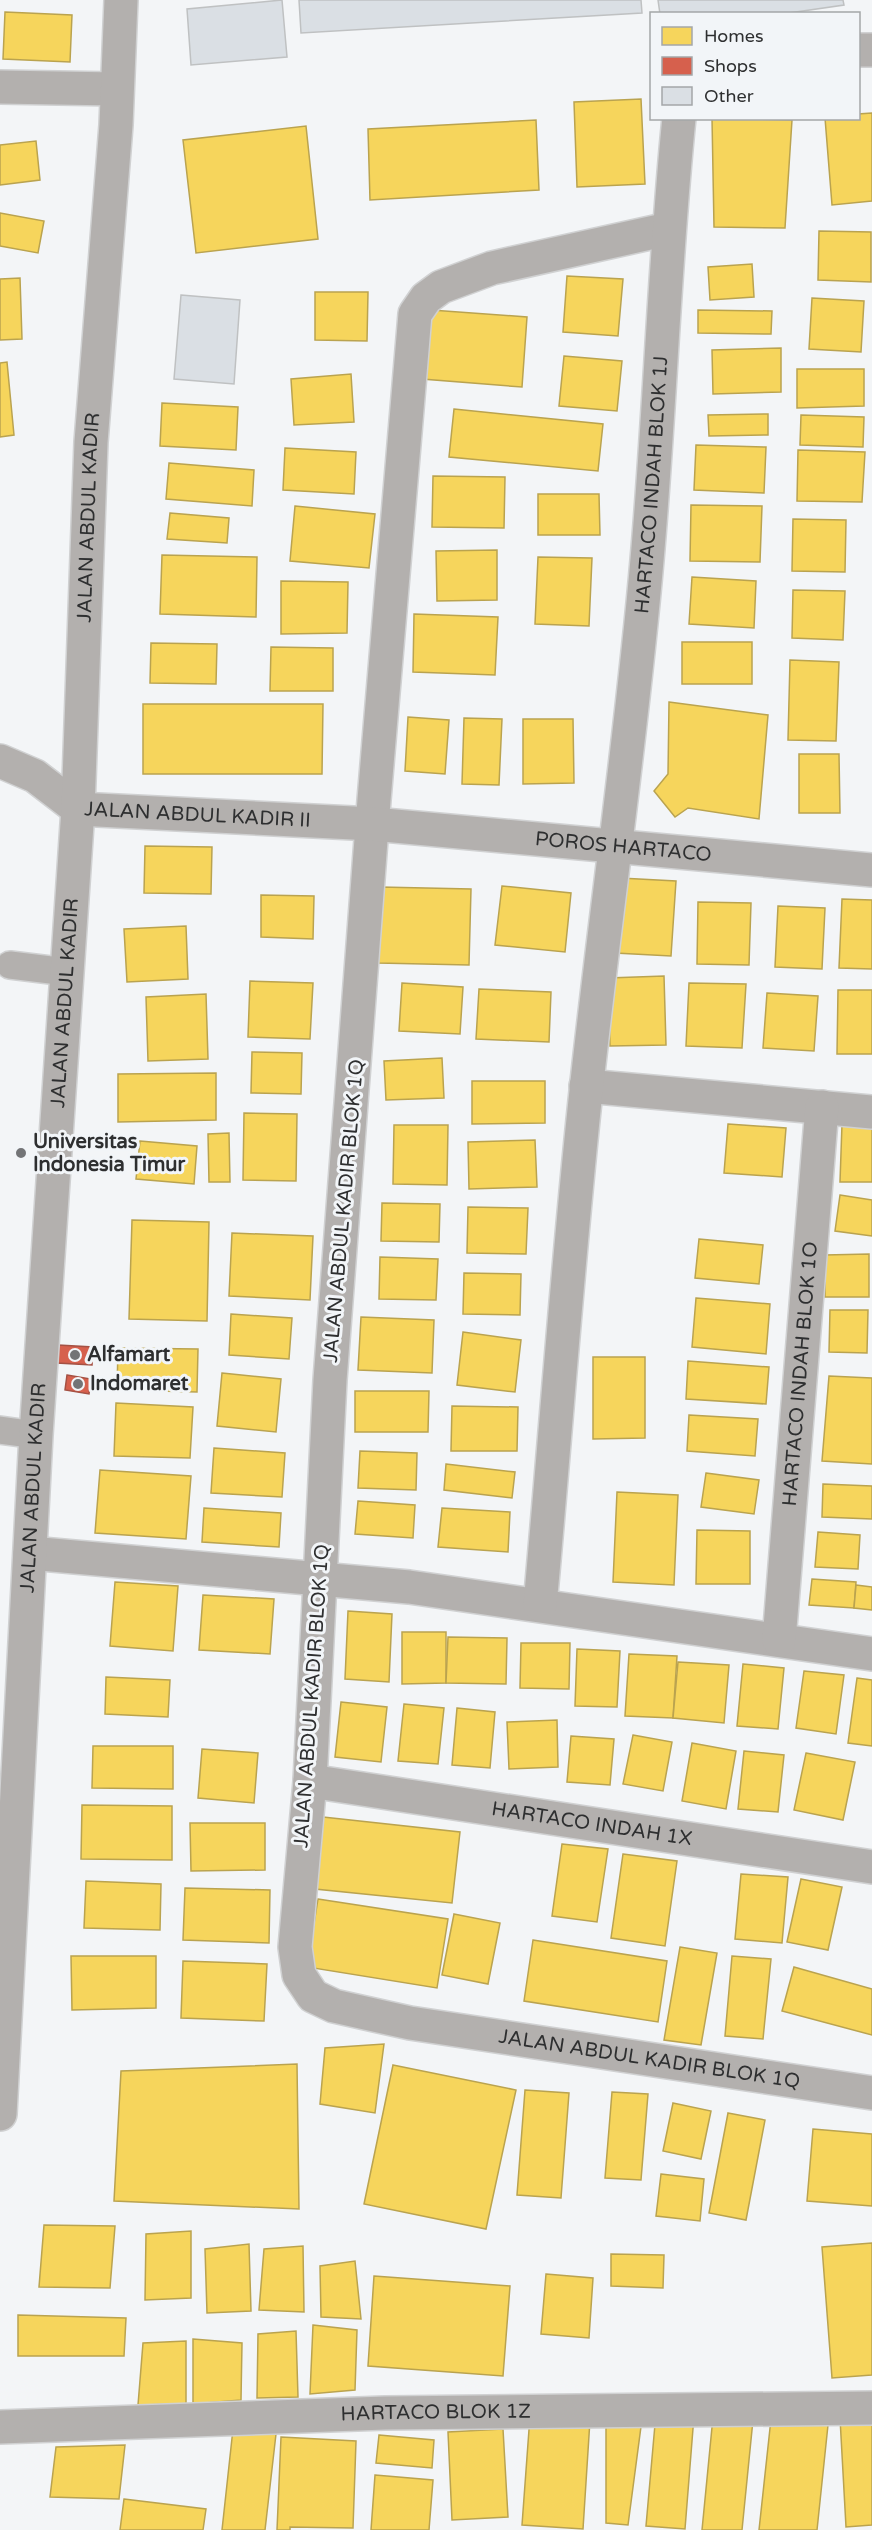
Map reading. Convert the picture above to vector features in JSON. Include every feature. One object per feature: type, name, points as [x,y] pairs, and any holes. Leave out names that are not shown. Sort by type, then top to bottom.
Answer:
[{"type":"street","name":"JALAN ABDUL KADIR","points":[[0,2114],[36,1434],[78,809],[91,442],[121,0]]},
{"type":"street","points":[[0,87],[116,89]]},
{"type":"street","name":"HARTACO INDAH BLOK 1J","points":[[540,1605],[586,1086],[613,847],[631,723],[647,557],[668,229],[679,120]]},
{"type":"street","name":"JALAN ABDUL KADIR BLOK 1Q","points":[[668,229],[492,268],[441,286],[426,298],[415,314],[330,1380],[310,1781],[295,1947],[299,1975],[313,1996],[334,2006],[410,2023],[872,2093]]},
{"type":"street","name":"JALAN ABDUL KADIR II","points":[[0,761],[35,776],[78,809],[373,824]]},
{"type":"street","name":"POROS HARTACO","points":[[373,824],[872,870]]},
{"type":"street","points":[[586,1086],[872,1112]]},
{"type":"street","name":"HARTACO INDAH BLOK 1O","points":[[779,1640],[822,1107]]},
{"type":"street","points":[[30,1553],[409,1587],[872,1654]]},
{"type":"street","name":"HARTACO INDAH 1X","points":[[310,1781],[872,1867]]},
{"type":"street","name":"HARTACO BLOK 1Z","points":[[0,2427],[385,2414],[872,2409]]},
{"type":"lane","points":[[10,965],[67,972]]},
{"type":"lane","points":[[0,1430],[36,1434]]},
{"type":"building: Homes","points":[[5,12],[72,15],[70,62],[3,59]]},
{"type":"building: Homes","points":[[641,99],[645,184],[577,187],[574,102]]},
{"type":"building: Homes","points":[[872,113],[872,201],[832,205],[825,120],[860,120],[860,114]]},
{"type":"building: Homes","points":[[536,120],[539,190],[370,200],[368,129]]},
{"type":"building: Homes","points":[[712,120],[792,120],[785,228],[714,227]]},
{"type":"building: Homes","points":[[306,126],[318,239],[196,253],[183,140]]},
{"type":"building: Homes","points":[[36,141],[40,180],[0,185],[0,145]]},
{"type":"building: Homes","points":[[0,213],[44,221],[38,253],[0,246]]},
{"type":"building: Homes","points":[[819,231],[871,232],[871,282],[818,280]]},
{"type":"building: Homes","points":[[752,264],[754,297],[710,300],[708,267]]},
{"type":"building: Homes","points":[[567,276],[623,279],[618,336],[563,332]]},
{"type":"building: Homes","points":[[20,278],[22,339],[0,340],[0,279]]},
{"type":"building: Homes","points":[[315,292],[368,292],[367,341],[315,340]]},
{"type":"building: Homes","points":[[812,298],[864,301],[861,352],[809,349]]},
{"type":"building: Homes","points":[[431,310],[527,317],[522,387],[422,379]]},
{"type":"building: Homes","points":[[698,310],[772,311],[771,334],[698,333]]},
{"type":"building: Homes","points":[[781,348],[781,392],[713,394],[712,350]]},
{"type":"building: Homes","points":[[564,356],[622,361],[617,411],[559,406]]},
{"type":"building: Homes","points":[[7,362],[14,435],[0,437],[0,363]]},
{"type":"building: Homes","points":[[797,369],[864,369],[864,406],[797,408]]},
{"type":"building: Homes","points":[[351,374],[354,422],[294,425],[291,379]]},
{"type":"building: Homes","points":[[162,403],[238,407],[236,450],[160,446]]},
{"type":"building: Homes","points":[[454,409],[603,424],[598,471],[449,457]]},
{"type":"building: Homes","points":[[768,414],[768,435],[709,436],[708,415]]},
{"type":"building: Homes","points":[[801,415],[864,417],[863,447],[800,445]]},
{"type":"building: Homes","points":[[696,445],[766,447],[764,493],[694,490]]},
{"type":"building: Homes","points":[[285,448],[356,452],[354,494],[283,490]]},
{"type":"building: Homes","points":[[798,450],[865,452],[862,502],[797,501]]},
{"type":"building: Homes","points":[[169,463],[254,470],[252,506],[166,499]]},
{"type":"building: Homes","points":[[433,476],[505,477],[504,528],[432,527]]},
{"type":"building: Homes","points":[[538,494],[599,494],[600,535],[538,535]]},
{"type":"building: Homes","points":[[691,505],[762,506],[760,562],[690,561]]},
{"type":"building: Homes","points":[[295,506],[375,514],[369,568],[290,561]]},
{"type":"building: Homes","points":[[170,513],[229,518],[227,543],[167,539]]},
{"type":"building: Homes","points":[[793,519],[846,520],[845,572],[792,571]]},
{"type":"building: Homes","points":[[497,550],[497,600],[437,601],[436,551]]},
{"type":"building: Homes","points":[[162,555],[257,557],[256,617],[160,614]]},
{"type":"building: Homes","points":[[538,557],[592,558],[589,626],[535,624]]},
{"type":"building: Homes","points":[[692,577],[756,581],[754,628],[689,624]]},
{"type":"building: Homes","points":[[281,581],[348,582],[347,633],[281,634]]},
{"type":"building: Homes","points":[[793,590],[845,591],[843,640],[792,638]]},
{"type":"building: Homes","points":[[414,614],[498,617],[495,675],[413,672]]},
{"type":"building: Homes","points":[[682,642],[752,642],[752,684],[682,684]]},
{"type":"building: Homes","points":[[151,643],[217,644],[216,684],[150,683]]},
{"type":"building: Homes","points":[[271,647],[333,648],[333,691],[270,691]]},
{"type":"building: Homes","points":[[790,660],[839,662],[836,741],[788,740]]},
{"type":"building: Homes","points":[[669,702],[768,715],[759,819],[688,808],[675,817],[654,791],[668,774]]},
{"type":"building: Homes","points":[[143,704],[323,704],[322,774],[143,774]]},
{"type":"building: Homes","points":[[408,717],[449,720],[445,774],[405,771]]},
{"type":"building: Homes","points":[[464,718],[502,719],[499,785],[462,784]]},
{"type":"building: Homes","points":[[523,719],[573,719],[574,783],[523,784]]},
{"type":"building: Homes","points":[[799,754],[839,754],[840,813],[799,813]]},
{"type":"building: Homes","points":[[145,846],[212,847],[211,894],[144,893]]},
{"type":"building: Homes","points":[[620,878],[676,881],[671,956],[615,953]]},
{"type":"building: Homes","points":[[502,886],[571,893],[565,952],[495,945]]},
{"type":"building: Homes","points":[[380,887],[471,889],[469,965],[378,963]]},
{"type":"building: Homes","points":[[261,895],[314,896],[313,939],[261,937]]},
{"type":"building: Homes","points":[[842,899],[872,900],[872,969],[839,968]]},
{"type":"building: Homes","points":[[698,902],[751,903],[749,965],[697,964]]},
{"type":"building: Homes","points":[[778,906],[825,908],[822,969],[775,967]]},
{"type":"building: Homes","points":[[186,926],[188,979],[127,982],[124,929]]},
{"type":"building: Homes","points":[[664,976],[666,1045],[610,1046],[608,978]]},
{"type":"building: Homes","points":[[250,981],[313,983],[310,1039],[248,1037]]},
{"type":"building: Homes","points":[[402,983],[463,987],[460,1034],[399,1031]]},
{"type":"building: Homes","points":[[689,983],[746,984],[742,1048],[686,1046]]},
{"type":"building: Homes","points":[[479,989],[551,992],[549,1042],[476,1039]]},
{"type":"building: Homes","points":[[838,990],[872,990],[872,1054],[837,1054]]},
{"type":"building: Homes","points":[[767,993],[818,996],[814,1051],[763,1048]]},
{"type":"building: Homes","points":[[206,994],[208,1059],[148,1061],[146,997]]},
{"type":"building: Homes","points":[[252,1052],[302,1053],[301,1094],[251,1093]]},
{"type":"building: Homes","points":[[442,1058],[444,1098],[386,1100],[384,1061]]},
{"type":"building: Homes","points":[[216,1073],[216,1120],[118,1122],[118,1074]]},
{"type":"building: Homes","points":[[472,1081],[545,1081],[545,1123],[472,1124]]},
{"type":"building: Homes","points":[[244,1113],[297,1114],[296,1181],[243,1180]]},
{"type":"building: Homes","points":[[728,1124],[786,1128],[782,1177],[724,1173]]},
{"type":"building: Homes","points":[[842,1124],[872,1125],[872,1182],[840,1182]]},
{"type":"building: Homes","points":[[394,1125],[448,1125],[447,1185],[393,1184]]},
{"type":"building: Homes","points":[[229,1133],[230,1182],[209,1182],[208,1134]]},
{"type":"building: Homes","points":[[535,1140],[537,1187],[469,1189],[468,1142]]},
{"type":"building: Homes","points":[[140,1141],[197,1146],[194,1184],[136,1179]]},
{"type":"building: Homes","points":[[840,1195],[872,1200],[872,1236],[835,1231]]},
{"type":"building: Homes","points":[[382,1203],[440,1204],[439,1242],[381,1241]]},
{"type":"building: Homes","points":[[468,1207],[528,1208],[526,1254],[467,1253]]},
{"type":"building: Homes","points":[[132,1220],[209,1222],[207,1321],[129,1319]]},
{"type":"building: Homes","points":[[232,1233],[313,1236],[310,1300],[229,1296]]},
{"type":"building: Homes","points":[[699,1239],[763,1245],[759,1284],[695,1278]]},
{"type":"building: Homes","points":[[869,1254],[869,1297],[825,1297],[825,1255]]},
{"type":"building: Homes","points":[[380,1257],[438,1259],[436,1300],[379,1299]]},
{"type":"building: Homes","points":[[464,1273],[521,1274],[520,1315],[463,1314]]},
{"type":"building: Homes","points":[[696,1298],[770,1304],[766,1354],[692,1347]]},
{"type":"building: Homes","points":[[830,1310],[868,1310],[867,1353],[829,1352]]},
{"type":"building: Homes","points":[[231,1314],[292,1318],[289,1359],[229,1355]]},
{"type":"building: Homes","points":[[361,1317],[434,1320],[432,1373],[358,1370]]},
{"type":"building: Homes","points":[[463,1332],[521,1340],[515,1392],[457,1385]]},
{"type":"building: Homes","points":[[118,1348],[198,1349],[197,1392],[117,1390]]},
{"type":"building: Homes","points":[[593,1357],[645,1357],[645,1438],[593,1439]]},
{"type":"building: Homes","points":[[688,1361],[769,1367],[766,1404],[686,1399]]},
{"type":"building: Homes","points":[[222,1373],[281,1379],[276,1432],[217,1426]]},
{"type":"building: Homes","points":[[829,1376],[872,1378],[872,1464],[822,1461]]},
{"type":"building: Homes","points":[[355,1391],[429,1391],[428,1432],[355,1432]]},
{"type":"building: Homes","points":[[116,1403],[193,1407],[190,1458],[114,1456]]},
{"type":"building: Homes","points":[[452,1406],[518,1407],[517,1451],[451,1451]]},
{"type":"building: Homes","points":[[689,1415],[758,1419],[755,1456],[687,1451]]},
{"type":"building: Homes","points":[[214,1448],[285,1453],[282,1497],[211,1493]]},
{"type":"building: Homes","points":[[360,1451],[417,1453],[416,1490],[358,1488]]},
{"type":"building: Homes","points":[[446,1464],[515,1472],[512,1498],[444,1490]]},
{"type":"building: Homes","points":[[100,1470],[191,1476],[186,1539],[95,1533]]},
{"type":"building: Homes","points":[[706,1473],[759,1480],[754,1514],[701,1507]]},
{"type":"building: Homes","points":[[823,1484],[872,1486],[872,1519],[822,1517]]},
{"type":"building: Homes","points":[[617,1492],[678,1495],[674,1585],[613,1582]]},
{"type":"building: Homes","points":[[358,1501],[415,1505],[413,1538],[355,1534]]},
{"type":"building: Homes","points":[[204,1508],[281,1513],[279,1547],[202,1542]]},
{"type":"building: Homes","points":[[442,1508],[510,1512],[508,1552],[438,1547]]},
{"type":"building: Homes","points":[[697,1530],[750,1531],[750,1584],[696,1584]]},
{"type":"building: Homes","points":[[818,1532],[860,1535],[858,1569],[815,1567]]},
{"type":"building: Homes","points":[[812,1579],[856,1582],[854,1608],[809,1605]]},
{"type":"building: Homes","points":[[115,1582],[178,1586],[173,1651],[110,1646]]},
{"type":"building: Homes","points":[[856,1585],[872,1587],[872,1610],[854,1608]]},
{"type":"building: Homes","points":[[203,1595],[274,1599],[270,1654],[199,1650]]},
{"type":"building: Homes","points":[[348,1611],[392,1614],[389,1682],[345,1679]]},
{"type":"building: Homes","points":[[402,1632],[446,1632],[446,1683],[402,1684]]},
{"type":"building: Homes","points":[[448,1637],[507,1638],[506,1684],[446,1683]]},
{"type":"building: Homes","points":[[521,1643],[570,1643],[569,1689],[520,1688]]},
{"type":"building: Homes","points":[[577,1649],[620,1651],[617,1707],[575,1706]]},
{"type":"building: Homes","points":[[629,1654],[677,1656],[673,1718],[625,1716]]},
{"type":"building: Homes","points":[[678,1662],[729,1665],[724,1723],[673,1718]]},
{"type":"building: Homes","points":[[743,1664],[784,1668],[778,1729],[737,1726]]},
{"type":"building: Homes","points":[[804,1671],[844,1675],[836,1734],[796,1728]]},
{"type":"building: Homes","points":[[106,1677],[170,1680],[168,1717],[105,1714]]},
{"type":"building: Homes","points":[[857,1678],[872,1680],[872,1746],[848,1743]]},
{"type":"building: Homes","points":[[341,1702],[387,1707],[381,1762],[335,1757]]},
{"type":"building: Homes","points":[[404,1704],[444,1708],[438,1764],[398,1761]]},
{"type":"building: Homes","points":[[457,1708],[495,1712],[490,1768],[452,1765]]},
{"type":"building: Homes","points":[[557,1720],[558,1767],[509,1769],[507,1722]]},
{"type":"building: Homes","points":[[633,1735],[672,1742],[663,1791],[623,1784]]},
{"type":"building: Homes","points":[[571,1736],[614,1739],[610,1785],[567,1782]]},
{"type":"building: Homes","points":[[692,1743],[736,1751],[726,1809],[682,1801]]},
{"type":"building: Homes","points":[[93,1746],[173,1746],[173,1789],[92,1788]]},
{"type":"building: Homes","points":[[202,1749],[258,1753],[254,1803],[198,1798]]},
{"type":"building: Homes","points":[[744,1751],[784,1755],[778,1812],[738,1809]]},
{"type":"building: Homes","points":[[806,1753],[855,1762],[843,1820],[794,1810]]},
{"type":"building: Homes","points":[[82,1805],[172,1806],[172,1860],[81,1859]]},
{"type":"building: Homes","points":[[323,1817],[460,1832],[452,1903],[315,1889]]},
{"type":"building: Homes","points":[[190,1823],[265,1823],[265,1870],[191,1871]]},
{"type":"building: Homes","points":[[562,1844],[608,1849],[597,1922],[552,1916]]},
{"type":"building: Homes","points":[[623,1854],[677,1861],[665,1946],[611,1938]]},
{"type":"building: Homes","points":[[741,1874],[788,1877],[782,1943],[735,1939]]},
{"type":"building: Homes","points":[[801,1879],[842,1887],[828,1950],[787,1942]]},
{"type":"building: Homes","points":[[86,1881],[161,1884],[160,1930],[84,1928]]},
{"type":"building: Homes","points":[[185,1888],[270,1890],[269,1943],[183,1940]]},
{"type":"building: Homes","points":[[318,1899],[448,1919],[437,1988],[307,1967]]},
{"type":"building: Homes","points":[[454,1914],[500,1923],[488,1984],[442,1975]]},
{"type":"building: Homes","points":[[533,1940],[667,1961],[658,2022],[524,2001]]},
{"type":"building: Homes","points":[[680,1947],[717,1953],[701,2045],[664,2040]]},
{"type":"building: Homes","points":[[71,1956],[156,1956],[156,2008],[72,2010]]},
{"type":"building: Homes","points":[[732,1956],[771,1959],[763,2039],[725,2036]]},
{"type":"building: Homes","points":[[183,1961],[267,1964],[264,2021],[181,2018]]},
{"type":"building: Homes","points":[[794,1967],[872,1989],[872,2035],[782,2011]]},
{"type":"building: Homes","points":[[384,2044],[375,2113],[320,2104],[325,2048]]},
{"type":"building: Homes","points":[[297,2064],[299,2209],[114,2201],[121,2071]]},
{"type":"building: Homes","points":[[393,2065],[516,2090],[486,2229],[364,2204]]},
{"type":"building: Homes","points":[[525,2090],[569,2093],[561,2198],[517,2195]]},
{"type":"building: Homes","points":[[612,2092],[648,2094],[641,2180],[605,2178]]},
{"type":"building: Homes","points":[[673,2103],[711,2111],[701,2159],[663,2151]]},
{"type":"building: Homes","points":[[728,2113],[765,2120],[746,2220],[709,2213]]},
{"type":"building: Homes","points":[[813,2129],[872,2134],[872,2206],[807,2201]]},
{"type":"building: Homes","points":[[661,2174],[704,2179],[700,2221],[656,2216]]},
{"type":"building: Homes","points":[[44,2225],[115,2226],[110,2288],[39,2287]]},
{"type":"building: Homes","points":[[191,2231],[191,2298],[145,2300],[146,2234]]},
{"type":"building: Homes","points":[[872,2243],[872,2375],[832,2378],[822,2247]]},
{"type":"building: Homes","points":[[249,2244],[251,2311],[207,2313],[205,2249]]},
{"type":"building: Homes","points":[[303,2246],[304,2312],[259,2310],[264,2249]]},
{"type":"building: Homes","points":[[611,2254],[664,2255],[663,2288],[611,2286]]},
{"type":"building: Homes","points":[[355,2261],[361,2319],[321,2317],[320,2266]]},
{"type":"building: Homes","points":[[546,2274],[593,2278],[589,2338],[541,2334]]},
{"type":"building: Homes","points":[[374,2276],[510,2286],[503,2376],[368,2366]]},
{"type":"building: Homes","points":[[18,2315],[126,2318],[124,2356],[18,2356]]},
{"type":"building: Homes","points":[[313,2325],[357,2330],[355,2390],[310,2394]]},
{"type":"building: Homes","points":[[296,2331],[298,2397],[257,2398],[258,2334]]},
{"type":"building: Homes","points":[[193,2339],[242,2343],[241,2400],[193,2404]]},
{"type":"building: Homes","points":[[186,2341],[186,2404],[138,2405],[143,2343]]},
{"type":"building: Homes","points":[[656,2413],[694,2416],[685,2529],[646,2526]]},
{"type":"building: Homes","points":[[530,2416],[590,2420],[583,2529],[522,2525]]},
{"type":"building: Homes","points":[[713,2417],[753,2420],[742,2530],[702,2530]]},
{"type":"building: Homes","points":[[872,2417],[872,2525],[846,2527],[840,2418]]},
{"type":"building: Homes","points":[[606,2418],[642,2419],[628,2525],[606,2523]]},
{"type":"building: Homes","points":[[771,2419],[828,2425],[817,2530],[759,2530]]},
{"type":"building: Homes","points":[[233,2429],[276,2434],[265,2530],[222,2530]]},
{"type":"building: Homes","points":[[503,2429],[508,2517],[452,2520],[448,2432]]},
{"type":"building: Homes","points":[[379,2435],[434,2440],[432,2468],[376,2463]]},
{"type":"building: Homes","points":[[281,2437],[356,2441],[353,2528],[290,2527],[290,2530],[277,2530]]},
{"type":"building: Homes","points":[[125,2445],[119,2499],[50,2497],[56,2447]]},
{"type":"building: Homes","points":[[375,2475],[433,2480],[429,2530],[371,2530]]},
{"type":"building: Homes","points":[[124,2499],[206,2509],[203,2530],[120,2530]]},
{"type":"building: Shops","name":"Alfamart","points":[[58,1345],[93,1347],[92,1365],[57,1363]]},
{"type":"building: Shops","name":"Indomaret","points":[[67,1375],[91,1379],[89,1394],[65,1390]]},
{"type":"building: Other","points":[[282,0],[287,57],[191,65],[187,9]]},
{"type":"building: Other","points":[[299,0],[641,0],[642,13],[301,33]]},
{"type":"building: Other","points":[[658,0],[843,0],[844,5],[796,12],[660,12]]},
{"type":"building: Other","points":[[181,295],[240,300],[234,384],[174,379]]},
{"type":"place","name":"Universitas Indonesia Timur","points":[[21,1153]]},
{"type":"place","name":"Alfamart","points":[[75,1355]]},
{"type":"place","name":"Indomaret","points":[[78,1384]]}]
